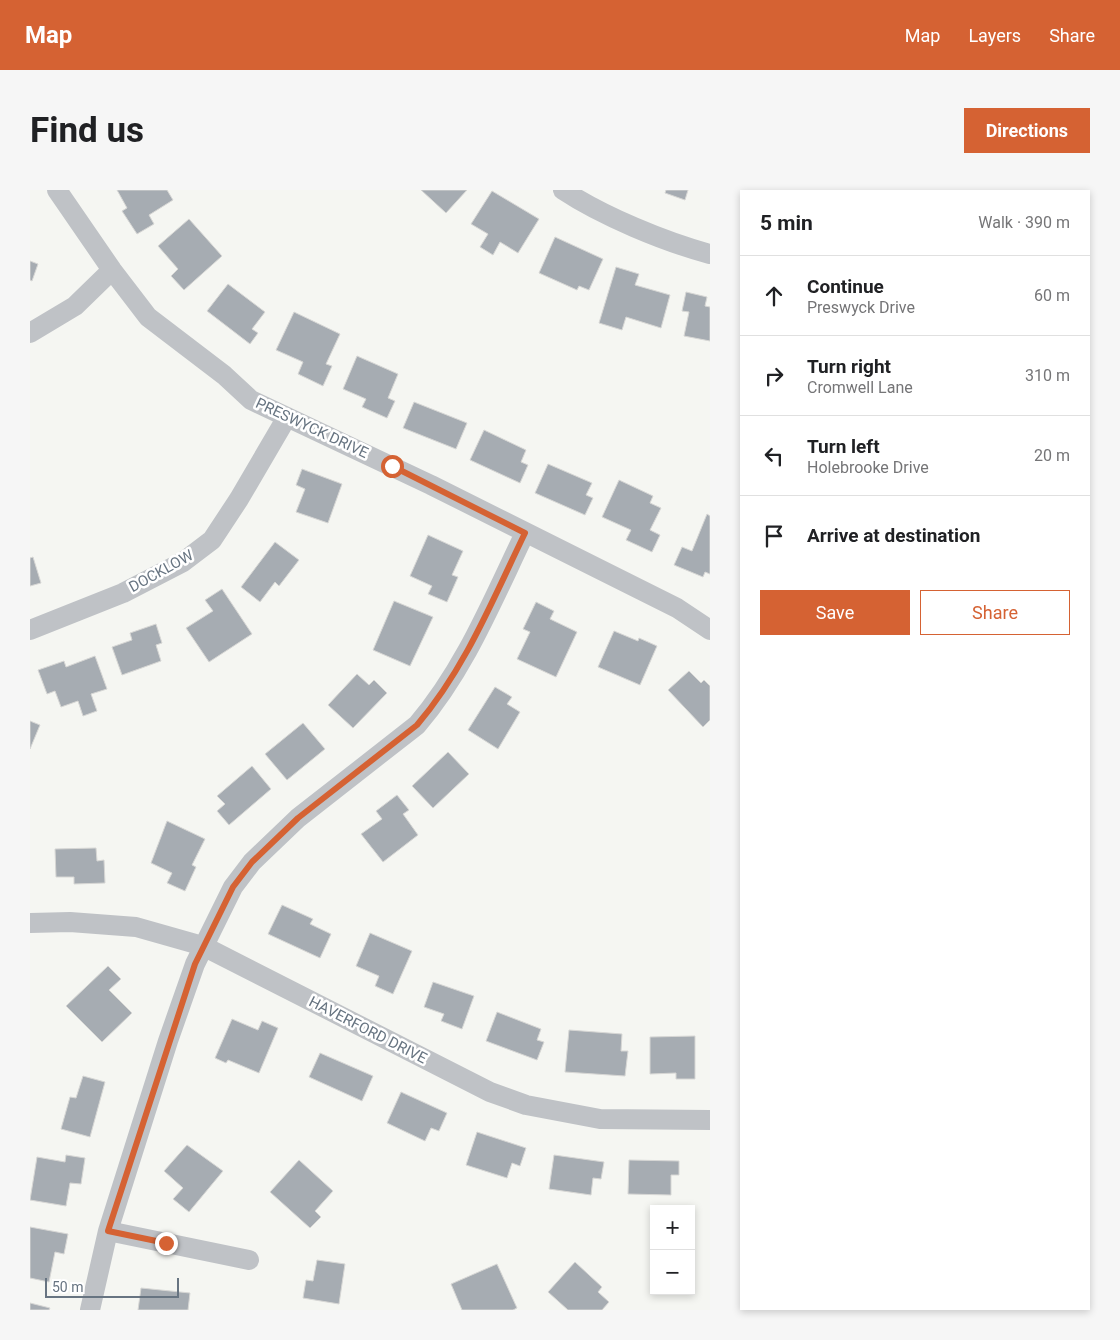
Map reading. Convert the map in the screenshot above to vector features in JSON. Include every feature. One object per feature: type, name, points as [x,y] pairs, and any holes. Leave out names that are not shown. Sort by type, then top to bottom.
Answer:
[{"type":"street","name":"PRESWYCK DRIVE","points":[[57,190],[112,270],[148,317],[224,375],[252,400],[432,484],[525,533],[678,608],[710,630]]},
{"type":"street","points":[[563,190],[579,200],[677,246],[710,254]]},
{"type":"street","points":[[30,333],[75,306],[112,270]]},
{"type":"street","name":"DOCKLOW","points":[[30,630],[123,593],[183,562],[212,540],[240,499],[287,417]]},
{"type":"street","points":[[90,1310],[108,1231],[168,1041],[202,946],[233,887],[252,862],[298,818],[417,725],[437,702],[478,631],[525,533]]},
{"type":"street","name":"HAVERFORD DRIVE","points":[[30,924],[70,922],[136,927],[202,946],[490,1092],[508,1098],[558,1112],[600,1119],[710,1120]]},
{"type":"street","points":[[108,1231],[249,1260]]},
{"type":"building","points":[[117,190],[167,190],[173,200],[149,215],[154,224],[137,234],[122,211],[127,208]]},
{"type":"building","points":[[421,190],[467,190],[446,213]]},
{"type":"building","points":[[666,190],[688,190],[685,200],[665,193]]},
{"type":"building","points":[[492,191],[539,219],[518,253],[500,242],[493,255],[480,247],[488,234],[471,224]]},
{"type":"building","points":[[189,219],[222,256],[184,290],[171,276],[178,269],[158,246]]},
{"type":"building","points":[[555,237],[603,259],[589,290],[579,286],[577,290],[539,273]]},
{"type":"building","points":[[30,261],[38,264],[32,281],[30,280]]},
{"type":"building","points":[[616,267],[639,274],[635,285],[670,295],[661,328],[626,317],[622,330],[599,323]]},
{"type":"building","points":[[228,284],[265,312],[252,329],[258,333],[250,344],[207,311]]},
{"type":"building","points":[[686,292],[707,297],[705,306],[710,307],[710,341],[684,336],[689,312],[682,311]]},
{"type":"building","points":[[294,312],[340,334],[326,364],[332,366],[323,386],[298,374],[303,362],[276,350]]},
{"type":"building","points":[[357,356],[398,374],[388,398],[395,401],[387,418],[362,407],[366,399],[343,389]]},
{"type":"building","points":[[414,402],[467,423],[456,449],[403,428]]},
{"type":"building","points":[[484,430],[526,450],[521,462],[528,465],[520,483],[470,460]]},
{"type":"building","points":[[548,464],[592,483],[586,495],[593,498],[585,515],[535,493]]},
{"type":"building","points":[[302,469],[342,484],[328,523],[296,512],[305,489],[296,485]]},
{"type":"building","points":[[619,480],[653,496],[650,503],[661,508],[650,530],[660,535],[652,552],[626,540],[631,530],[602,517]]},
{"type":"building","points":[[707,514],[710,516],[710,574],[705,572],[703,577],[674,565],[682,547],[692,551]]},
{"type":"building","points":[[428,535],[463,551],[452,575],[458,577],[447,602],[428,594],[432,586],[410,576]]},
{"type":"building","points":[[275,542],[299,560],[279,586],[275,582],[260,602],[241,587]]},
{"type":"building","points":[[33,557],[41,583],[30,586],[30,558]]},
{"type":"building","points":[[222,589],[252,634],[209,662],[186,628],[213,611],[205,600]]},
{"type":"building","points":[[394,601],[433,617],[410,666],[373,650]]},
{"type":"building","points":[[536,602],[554,611],[550,619],[577,632],[556,677],[517,659],[530,632],[523,629]]},
{"type":"building","points":[[156,624],[162,643],[156,645],[161,661],[122,675],[112,647],[132,640],[130,633]]},
{"type":"building","points":[[614,631],[638,641],[639,638],[657,646],[640,685],[598,667]]},
{"type":"building","points":[[95,656],[107,689],[91,694],[97,711],[83,716],[78,701],[61,707],[55,691],[47,694],[38,670],[64,661],[66,667]]},
{"type":"building","points":[[689,671],[701,683],[704,680],[710,686],[710,720],[703,727],[668,690]]},
{"type":"building","points":[[357,674],[369,685],[374,680],[387,693],[353,728],[328,705]]},
{"type":"building","points":[[495,687],[512,697],[507,704],[520,712],[498,749],[468,730]]},
{"type":"building","points":[[30,721],[40,725],[30,749]]},
{"type":"building","points":[[303,723],[325,749],[287,780],[265,754]]},
{"type":"building","points":[[448,752],[469,774],[433,808],[412,786]]},
{"type":"building","points":[[252,766],[271,789],[229,825],[217,811],[225,804],[217,796]]},
{"type":"building","points":[[397,795],[409,810],[403,814],[418,835],[383,862],[361,834],[382,819],[376,811]]},
{"type":"building","points":[[167,821],[205,839],[192,865],[196,867],[185,891],[167,883],[172,873],[151,863]]},
{"type":"building","points":[[96,848],[97,861],[104,860],[105,883],[74,884],[74,877],[56,877],[55,849]]},
{"type":"building","points":[[282,905],[313,919],[310,924],[331,934],[320,958],[268,934]]},
{"type":"building","points":[[370,933],[412,951],[393,994],[375,986],[379,976],[356,966]]},
{"type":"building","points":[[108,966],[121,979],[109,990],[132,1013],[102,1042],[66,1006]]},
{"type":"building","points":[[433,982],[474,996],[462,1029],[441,1021],[444,1014],[424,1007]]},
{"type":"building","points":[[497,1012],[541,1029],[537,1040],[544,1042],[537,1060],[486,1041]]},
{"type":"building","points":[[232,1019],[258,1030],[262,1021],[278,1028],[259,1073],[228,1060],[226,1063],[215,1058]]},
{"type":"building","points":[[569,1030],[622,1034],[621,1051],[628,1051],[625,1076],[565,1072]]},
{"type":"building","points":[[695,1036],[695,1079],[676,1079],[676,1073],[650,1074],[650,1037]]},
{"type":"building","points":[[320,1053],[373,1076],[362,1101],[309,1077]]},
{"type":"building","points":[[83,1076],[105,1082],[90,1137],[61,1129],[70,1097],[76,1098]]},
{"type":"building","points":[[401,1092],[447,1113],[439,1131],[431,1128],[425,1141],[387,1123]]},
{"type":"building","points":[[477,1132],[526,1148],[520,1166],[512,1163],[507,1178],[466,1165]]},
{"type":"building","points":[[187,1145],[223,1171],[189,1212],[173,1199],[183,1188],[164,1171]]},
{"type":"building","points":[[66,1155],[85,1158],[81,1184],[70,1183],[66,1206],[30,1200],[37,1157],[65,1162]]},
{"type":"building","points":[[554,1155],[604,1162],[601,1179],[593,1178],[591,1195],[549,1189]]},
{"type":"building","points":[[299,1160],[333,1191],[315,1211],[321,1217],[310,1228],[270,1192]]},
{"type":"building","points":[[629,1160],[679,1161],[679,1175],[671,1175],[671,1195],[628,1194]]},
{"type":"building","points":[[30,1227],[68,1234],[64,1254],[55,1252],[49,1282],[30,1278]]},
{"type":"building","points":[[317,1260],[345,1264],[339,1304],[303,1298],[306,1280],[313,1281]]},
{"type":"building","points":[[575,1262],[602,1287],[598,1292],[609,1302],[602,1310],[568,1310],[548,1292]]},
{"type":"building","points":[[497,1264],[517,1308],[513,1310],[462,1310],[451,1284]]},
{"type":"building","points":[[141,1288],[190,1293],[188,1310],[138,1310]]},
{"type":"building","points":[[30,1303],[50,1308],[49,1310],[30,1310]]},
{"type":"route","points":[[166,1243],[108,1231],[168,1041],[202,946],[233,887],[252,862],[298,818],[417,725],[443,694],[478,631],[525,533],[432,484],[392,466]]}]
